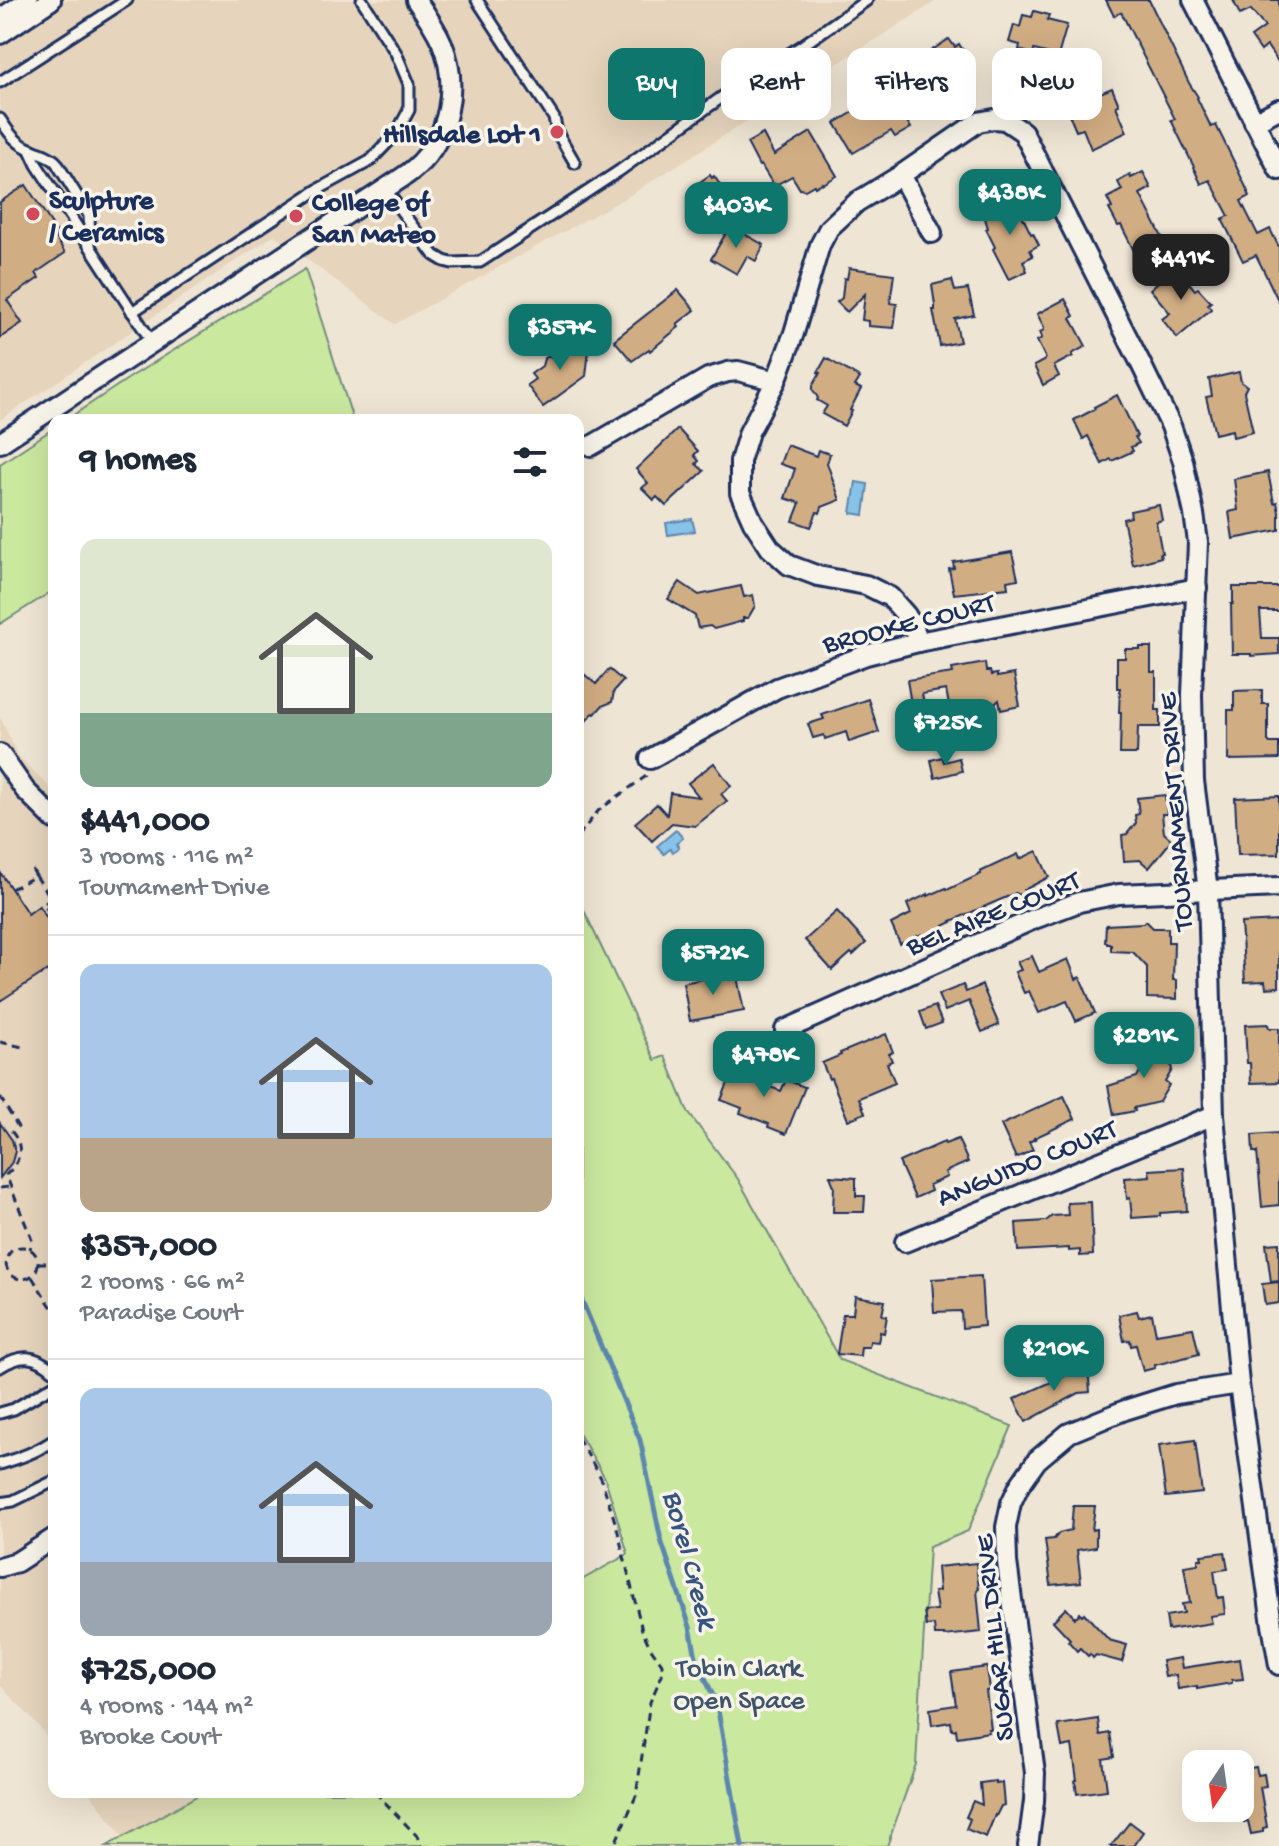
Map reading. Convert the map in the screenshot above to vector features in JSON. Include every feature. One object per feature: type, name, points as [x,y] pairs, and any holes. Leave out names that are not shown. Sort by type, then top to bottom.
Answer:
[{"type":"street","points":[[0,19],[28,0]]},
{"type":"street","points":[[0,34],[51,0]]},
{"type":"street","points":[[0,443],[416,167],[439,137],[449,108],[450,76],[434,27],[416,0]]},
{"type":"street","points":[[1193,0],[1279,170]]},
{"type":"street","points":[[1254,122],[1279,109]]},
{"type":"street","name":"TOURNAMENT DRIVE","points":[[918,642],[906,615],[890,597],[866,585],[818,576],[789,565],[770,548],[753,522],[740,493],[740,461],[749,432],[776,381],[820,245],[829,228],[857,202],[978,122],[1005,120],[1023,132],[1171,426],[1183,461],[1194,514],[1198,542],[1192,695],[1194,781],[1208,891],[1214,1115],[1239,1384],[1279,1665]]},
{"type":"street","points":[[901,175],[932,233]]},
{"type":"street","points":[[591,446],[708,378],[738,371],[776,381]]},
{"type":"street","name":"BROOKE COURT","points":[[650,759],[777,688],[866,655],[918,642],[1197,588]]},
{"type":"street","points":[[0,754],[25,790],[48,813]]},
{"type":"street","name":"BEL AIRE COURT","points":[[785,1030],[1019,925],[1079,902],[1119,894],[1279,887]]},
{"type":"street","name":"ANGUIDO COURT","points":[[905,1242],[1214,1115]]},
{"type":"street","name":"SUGAR HILL DRIVE","points":[[1028,1846],[1035,1773],[1012,1610],[1006,1538],[1008,1515],[1019,1486],[1037,1460],[1069,1433],[1125,1410],[1176,1394],[1239,1384]]},
{"type":"street","points":[[0,1567],[17,1562],[48,1542]]},
{"type":"lane","points":[[0,82],[127,0]]},
{"type":"lane","points":[[132,312],[317,190],[370,161],[396,134],[409,110],[409,84],[396,53],[362,0]]},
{"type":"lane","points":[[477,0],[554,118],[557,132],[575,163]]},
{"type":"lane","points":[[385,189],[434,255],[452,263],[480,262],[619,171],[729,92],[867,0]]},
{"type":"lane","points":[[0,119],[10,134],[30,150],[50,156],[56,162],[85,206],[90,224],[90,246]]},
{"type":"lane","points":[[30,150],[152,342]]},
{"type":"lane","points":[[0,1367],[15,1357],[40,1360],[48,1366]]},
{"type":"lane","points":[[0,1413],[14,1409],[48,1389]]},
{"type":"lane","points":[[0,1464],[32,1453],[48,1444]]},
{"type":"lane","points":[[0,1503],[13,1501],[48,1484]]},
{"type":"path","points":[[584,829],[599,810],[649,775],[650,759]]},
{"type":"path","points":[[31,867],[48,893]]},
{"type":"path","points":[[11,889],[36,876]]},
{"type":"path","points":[[0,1042],[27,1048]]},
{"type":"path","points":[[0,1097],[18,1127],[12,1132],[18,1139],[20,1156],[15,1167],[6,1175],[32,1240],[30,1249]]},
{"type":"path","points":[[0,1188],[9,1187]]},
{"type":"path","points":[[19,1247],[30,1249],[38,1263],[31,1276],[20,1279],[7,1271],[5,1261],[9,1252],[19,1247]]},
{"type":"path","points":[[38,1263],[48,1263]]},
{"type":"path","points":[[31,1276],[48,1302]]},
{"type":"path","points":[[584,1448],[601,1478],[617,1528],[642,1630],[662,1664],[662,1675],[650,1702],[636,1796],[614,1846]]},
{"type":"path","points":[[381,1798],[417,1836],[421,1846]]},
{"type":"shaded area","name":"College of San Mateo","points":[[0,0],[938,0],[862,48],[847,48],[847,58],[831,68],[831,48],[721,48],[721,120],[749,120],[627,197],[395,324],[274,235],[0,420]]},
{"type":"shaded area","points":[[0,717],[19,757],[48,785],[48,1738],[0,1685]]},
{"type":"shaded area","points":[[94,1798],[202,1798],[127,1842]]},
{"type":"green space","points":[[305,269],[351,414],[75,414]]},
{"type":"green space","points":[[48,432],[48,594],[0,624],[0,464]]},
{"type":"green space","name":"Tobin Clark Open Space","points":[[584,911],[655,1060],[665,1056],[688,1112],[738,1179],[840,1360],[1012,1426],[968,1531],[929,1547],[916,1764],[887,1846],[107,1846],[193,1798],[584,1798],[584,1579],[628,1554],[605,1478],[584,1442]]},
{"type":"water","points":[[856,482],[868,484],[864,515],[851,513]]},
{"type":"water","points":[[692,519],[695,531],[668,535],[666,523]]},
{"type":"water","points":[[676,830],[683,838],[676,844],[679,847],[664,854],[657,846]]},
{"type":"building","points":[[1106,0],[1149,0],[1211,127],[1216,125],[1250,196],[1241,201],[1258,235],[1270,229],[1279,247],[1279,302],[1256,255],[1243,261],[1222,219],[1229,216],[1210,180],[1201,184],[1171,120],[1175,119],[1121,12],[1114,16]]},
{"type":"building","points":[[1233,0],[1279,0],[1279,63],[1267,46],[1261,51],[1251,37],[1265,27],[1251,10],[1240,15]]},
{"type":"building","points":[[1034,11],[1049,15],[1047,20],[1067,25],[1060,48],[1019,48],[1020,45],[1009,42],[1014,25],[1020,27],[1023,15],[1032,17]]},
{"type":"building","points":[[949,39],[955,47],[959,44],[962,48],[935,48]]},
{"type":"building","points":[[1112,88],[1127,132],[1091,149],[1083,129],[1076,131],[1071,120],[1102,120],[1102,92]]},
{"type":"building","points":[[847,116],[847,120],[906,120],[911,128],[895,137],[891,131],[853,153],[835,123]]},
{"type":"building","points":[[811,132],[837,176],[805,190],[800,189],[792,176],[774,186],[747,143],[763,134],[774,155]]},
{"type":"building","points":[[1143,172],[1151,188],[1140,194],[1163,239],[1134,251],[1109,209],[1112,208],[1107,198],[1122,190],[1118,182]]},
{"type":"building","points":[[710,175],[712,178],[714,176],[729,198],[713,208],[697,184]]},
{"type":"building","points":[[26,185],[57,232],[54,234],[65,253],[36,273],[39,278],[7,300],[22,323],[0,338],[0,202]]},
{"type":"building","points":[[1013,197],[1039,245],[1030,250],[1033,256],[1023,261],[1027,271],[1010,279],[993,249],[995,247],[986,229],[983,212]]},
{"type":"building","points":[[730,226],[764,245],[756,261],[747,256],[737,274],[711,259]]},
{"type":"building","points":[[1176,267],[1195,290],[1198,288],[1211,302],[1208,304],[1211,309],[1177,338],[1162,319],[1170,313],[1150,289]]},
{"type":"building","points":[[849,268],[894,274],[890,303],[897,304],[894,328],[868,326],[868,321],[862,320],[865,294],[847,312],[837,302],[842,298],[844,278],[847,279]]},
{"type":"building","points":[[952,280],[955,291],[968,289],[974,315],[955,319],[960,342],[940,346],[932,285]]},
{"type":"building","points":[[678,290],[695,310],[650,351],[632,361],[614,340]]},
{"type":"building","points":[[1065,299],[1086,346],[1054,366],[1059,376],[1043,385],[1034,366],[1045,360],[1037,341],[1042,338],[1040,332],[1044,327],[1037,314]]},
{"type":"building","points":[[564,338],[582,340],[581,348],[589,350],[586,376],[543,407],[527,385],[535,379],[531,374],[542,366],[544,359],[554,357],[563,350]]},
{"type":"building","points":[[826,358],[860,378],[855,386],[861,389],[844,426],[822,414],[827,406],[817,400],[813,390]]},
{"type":"building","points":[[1239,372],[1241,382],[1247,386],[1244,392],[1253,432],[1233,437],[1232,430],[1215,434],[1206,397],[1212,396],[1209,379]]},
{"type":"building","points":[[1117,395],[1139,443],[1131,447],[1133,451],[1102,464],[1088,436],[1083,439],[1074,420]]},
{"type":"building","points":[[678,429],[698,451],[694,455],[699,461],[696,464],[704,471],[666,506],[642,488],[648,483],[636,469]]},
{"type":"building","points":[[787,445],[816,456],[818,450],[830,454],[827,463],[840,500],[822,507],[811,527],[793,521],[800,503],[785,498],[795,469],[780,464]]},
{"type":"building","points":[[1268,472],[1274,503],[1277,502],[1279,512],[1279,530],[1233,539],[1229,512],[1238,510],[1234,479]]},
{"type":"building","points":[[1159,505],[1162,520],[1156,522],[1161,557],[1133,565],[1123,519],[1131,517],[1130,511]]},
{"type":"building","points":[[1012,552],[1018,579],[1007,581],[1008,588],[954,594],[949,569],[954,568],[953,562]]},
{"type":"building","points":[[680,582],[699,595],[741,586],[744,597],[753,595],[755,606],[743,621],[714,629],[710,626],[698,628],[695,616],[668,599]]},
{"type":"building","points":[[1233,587],[1279,587],[1279,611],[1260,611],[1262,638],[1279,638],[1279,654],[1232,654]]},
{"type":"building","points":[[1151,647],[1151,672],[1156,672],[1156,710],[1160,710],[1160,727],[1138,727],[1137,754],[1120,754],[1117,658],[1125,658],[1125,649]]},
{"type":"building","points":[[985,663],[986,671],[990,671],[991,675],[1014,674],[1020,706],[1001,710],[999,700],[986,712],[951,715],[946,690],[922,694],[926,714],[913,716],[907,680],[953,673],[952,669]]},
{"type":"building","points":[[609,669],[623,681],[614,691],[612,702],[602,706],[586,721],[584,674],[596,684]]},
{"type":"building","points":[[1262,690],[1262,704],[1268,704],[1268,741],[1279,743],[1279,759],[1228,760],[1228,710],[1234,710],[1234,691]]},
{"type":"building","points":[[868,699],[879,732],[849,742],[846,732],[825,739],[824,735],[813,738],[808,724],[824,719],[822,715]]},
{"type":"building","points":[[942,757],[944,762],[959,758],[962,771],[935,778],[931,760]]},
{"type":"building","points":[[714,763],[731,786],[721,794],[727,801],[695,826],[672,823],[652,841],[635,823],[657,804],[667,815],[670,793],[699,797],[688,783]]},
{"type":"building","points":[[1165,795],[1167,814],[1162,814],[1164,833],[1172,840],[1149,868],[1140,860],[1124,861],[1122,835],[1127,834],[1136,823],[1135,815],[1139,814],[1137,798]]},
{"type":"building","points":[[1279,796],[1279,854],[1238,855],[1235,798]]},
{"type":"building","points":[[1037,851],[1049,877],[1024,890],[1023,898],[1016,893],[900,944],[891,924],[911,914],[907,904],[928,894],[947,890],[1018,854],[1020,859]]},
{"type":"building","points":[[0,872],[28,914],[39,906],[48,920],[48,970],[0,1001]]},
{"type":"building","points":[[837,911],[866,943],[832,970],[805,940]]},
{"type":"building","points":[[1146,921],[1153,928],[1168,928],[1168,942],[1174,942],[1173,980],[1177,980],[1177,999],[1147,998],[1147,967],[1133,952],[1111,951],[1111,944],[1105,942],[1106,925]]},
{"type":"building","points":[[1279,921],[1279,987],[1266,988],[1265,981],[1245,982],[1241,923]]},
{"type":"building","points":[[1032,956],[1039,972],[1068,959],[1076,979],[1080,977],[1095,1013],[1076,1021],[1067,1001],[1039,1013],[1029,991],[1024,993],[1015,972],[1021,970],[1017,962]]},
{"type":"building","points":[[736,972],[744,1011],[690,1021],[683,983]]},
{"type":"building","points":[[963,985],[966,992],[982,985],[999,1025],[982,1032],[969,1001],[945,1011],[938,995]]},
{"type":"building","points":[[935,1006],[942,1023],[926,1029],[920,1012]]},
{"type":"building","points":[[1268,1024],[1269,1028],[1279,1028],[1279,1082],[1251,1083],[1245,1025]]},
{"type":"building","points":[[886,1034],[893,1052],[889,1054],[892,1061],[887,1063],[895,1083],[859,1098],[865,1113],[848,1120],[822,1063]]},
{"type":"building","points":[[1161,1037],[1165,1049],[1168,1048],[1172,1070],[1165,1082],[1169,1085],[1159,1102],[1114,1115],[1108,1086],[1137,1077],[1145,1062],[1140,1043]]},
{"type":"building","points":[[745,1062],[761,1068],[756,1082],[781,1091],[786,1080],[805,1087],[786,1134],[740,1113],[742,1108],[721,1100],[729,1081],[736,1083]]},
{"type":"building","points":[[1064,1096],[1075,1119],[1034,1138],[1029,1142],[1033,1150],[1016,1158],[1001,1125]]},
{"type":"building","points":[[0,1123],[12,1140],[15,1151],[12,1162],[0,1178]]},
{"type":"building","points":[[1279,1133],[1279,1205],[1262,1207],[1257,1152],[1253,1152],[1252,1135]]},
{"type":"building","points":[[958,1139],[968,1162],[945,1172],[947,1177],[929,1185],[931,1191],[915,1198],[899,1162]]},
{"type":"building","points":[[1184,1168],[1187,1211],[1132,1218],[1125,1178],[1150,1176],[1149,1170]]},
{"type":"building","points":[[830,1176],[856,1178],[856,1196],[865,1196],[864,1212],[833,1212],[834,1186]]},
{"type":"building","points":[[1091,1202],[1093,1255],[1080,1256],[1080,1250],[1069,1251],[1069,1248],[1018,1251],[1016,1223],[1046,1221],[1052,1216],[1068,1215],[1067,1203]]},
{"type":"building","points":[[1279,1243],[1279,1281],[1271,1282],[1266,1244]]},
{"type":"building","points":[[981,1276],[984,1326],[962,1328],[961,1311],[934,1312],[932,1279]]},
{"type":"building","points":[[1279,1282],[1279,1303],[1265,1305],[1262,1284]]},
{"type":"building","points":[[855,1296],[885,1301],[882,1315],[887,1316],[884,1333],[880,1332],[878,1342],[870,1341],[869,1347],[861,1347],[860,1356],[837,1354],[843,1314],[853,1314]]},
{"type":"building","points":[[1137,1311],[1139,1317],[1152,1314],[1156,1334],[1193,1328],[1199,1354],[1143,1371],[1136,1345],[1131,1346],[1130,1340],[1124,1341],[1119,1315]]},
{"type":"building","points":[[1088,1367],[1090,1392],[1079,1393],[1026,1422],[1014,1399],[1071,1373],[1071,1368]]},
{"type":"building","points":[[1195,1440],[1202,1493],[1166,1497],[1159,1445]]},
{"type":"building","points":[[1073,1506],[1095,1506],[1092,1530],[1096,1529],[1096,1547],[1077,1550],[1081,1582],[1051,1585],[1045,1540],[1071,1530]]},
{"type":"building","points":[[1225,1552],[1228,1569],[1214,1571],[1218,1598],[1223,1597],[1225,1614],[1210,1616],[1212,1623],[1168,1630],[1166,1616],[1184,1613],[1182,1604],[1190,1603],[1184,1566],[1198,1564],[1201,1555]]},
{"type":"building","points":[[976,1563],[981,1632],[935,1635],[934,1625],[926,1626],[924,1611],[937,1610],[934,1592],[939,1591],[937,1567]]},
{"type":"building","points":[[1066,1608],[1075,1618],[1084,1613],[1109,1640],[1127,1645],[1122,1662],[1096,1655],[1093,1658],[1080,1648],[1077,1651],[1053,1621]]},
{"type":"building","points":[[1180,1658],[1182,1668],[1240,1659],[1243,1679],[1197,1689],[1197,1686],[1178,1689],[1176,1675],[1165,1677],[1162,1661]]},
{"type":"building","points":[[987,1667],[989,1732],[957,1737],[951,1722],[932,1725],[930,1709],[956,1705],[951,1672]]},
{"type":"building","points":[[1098,1719],[1100,1735],[1110,1733],[1114,1757],[1103,1759],[1107,1790],[1077,1794],[1072,1745],[1062,1747],[1058,1725]]},
{"type":"building","points":[[1254,1767],[1258,1775],[1264,1774],[1266,1786],[1260,1787],[1267,1827],[1263,1828],[1263,1832],[1251,1834],[1248,1822],[1254,1822]]},
{"type":"building","points":[[996,1781],[996,1784],[1002,1783],[1004,1805],[995,1815],[986,1837],[966,1829],[970,1819],[966,1817],[973,1801],[982,1805],[980,1783]]},
{"type":"building","points":[[1130,1822],[1143,1832],[1133,1846],[1111,1846]]},
{"type":"waterway","name":"Borel Creek","points":[[584,1305],[640,1440],[661,1540],[690,1627],[696,1657],[717,1705],[742,1846]]},
{"type":"place","name":"Hillsdale Lot 1","points":[[557,132]]},
{"type":"place","name":"Sculpture / Ceramics","points":[[33,214]]},
{"type":"place","name":"College of San Mateo","points":[[296,216]]}]
